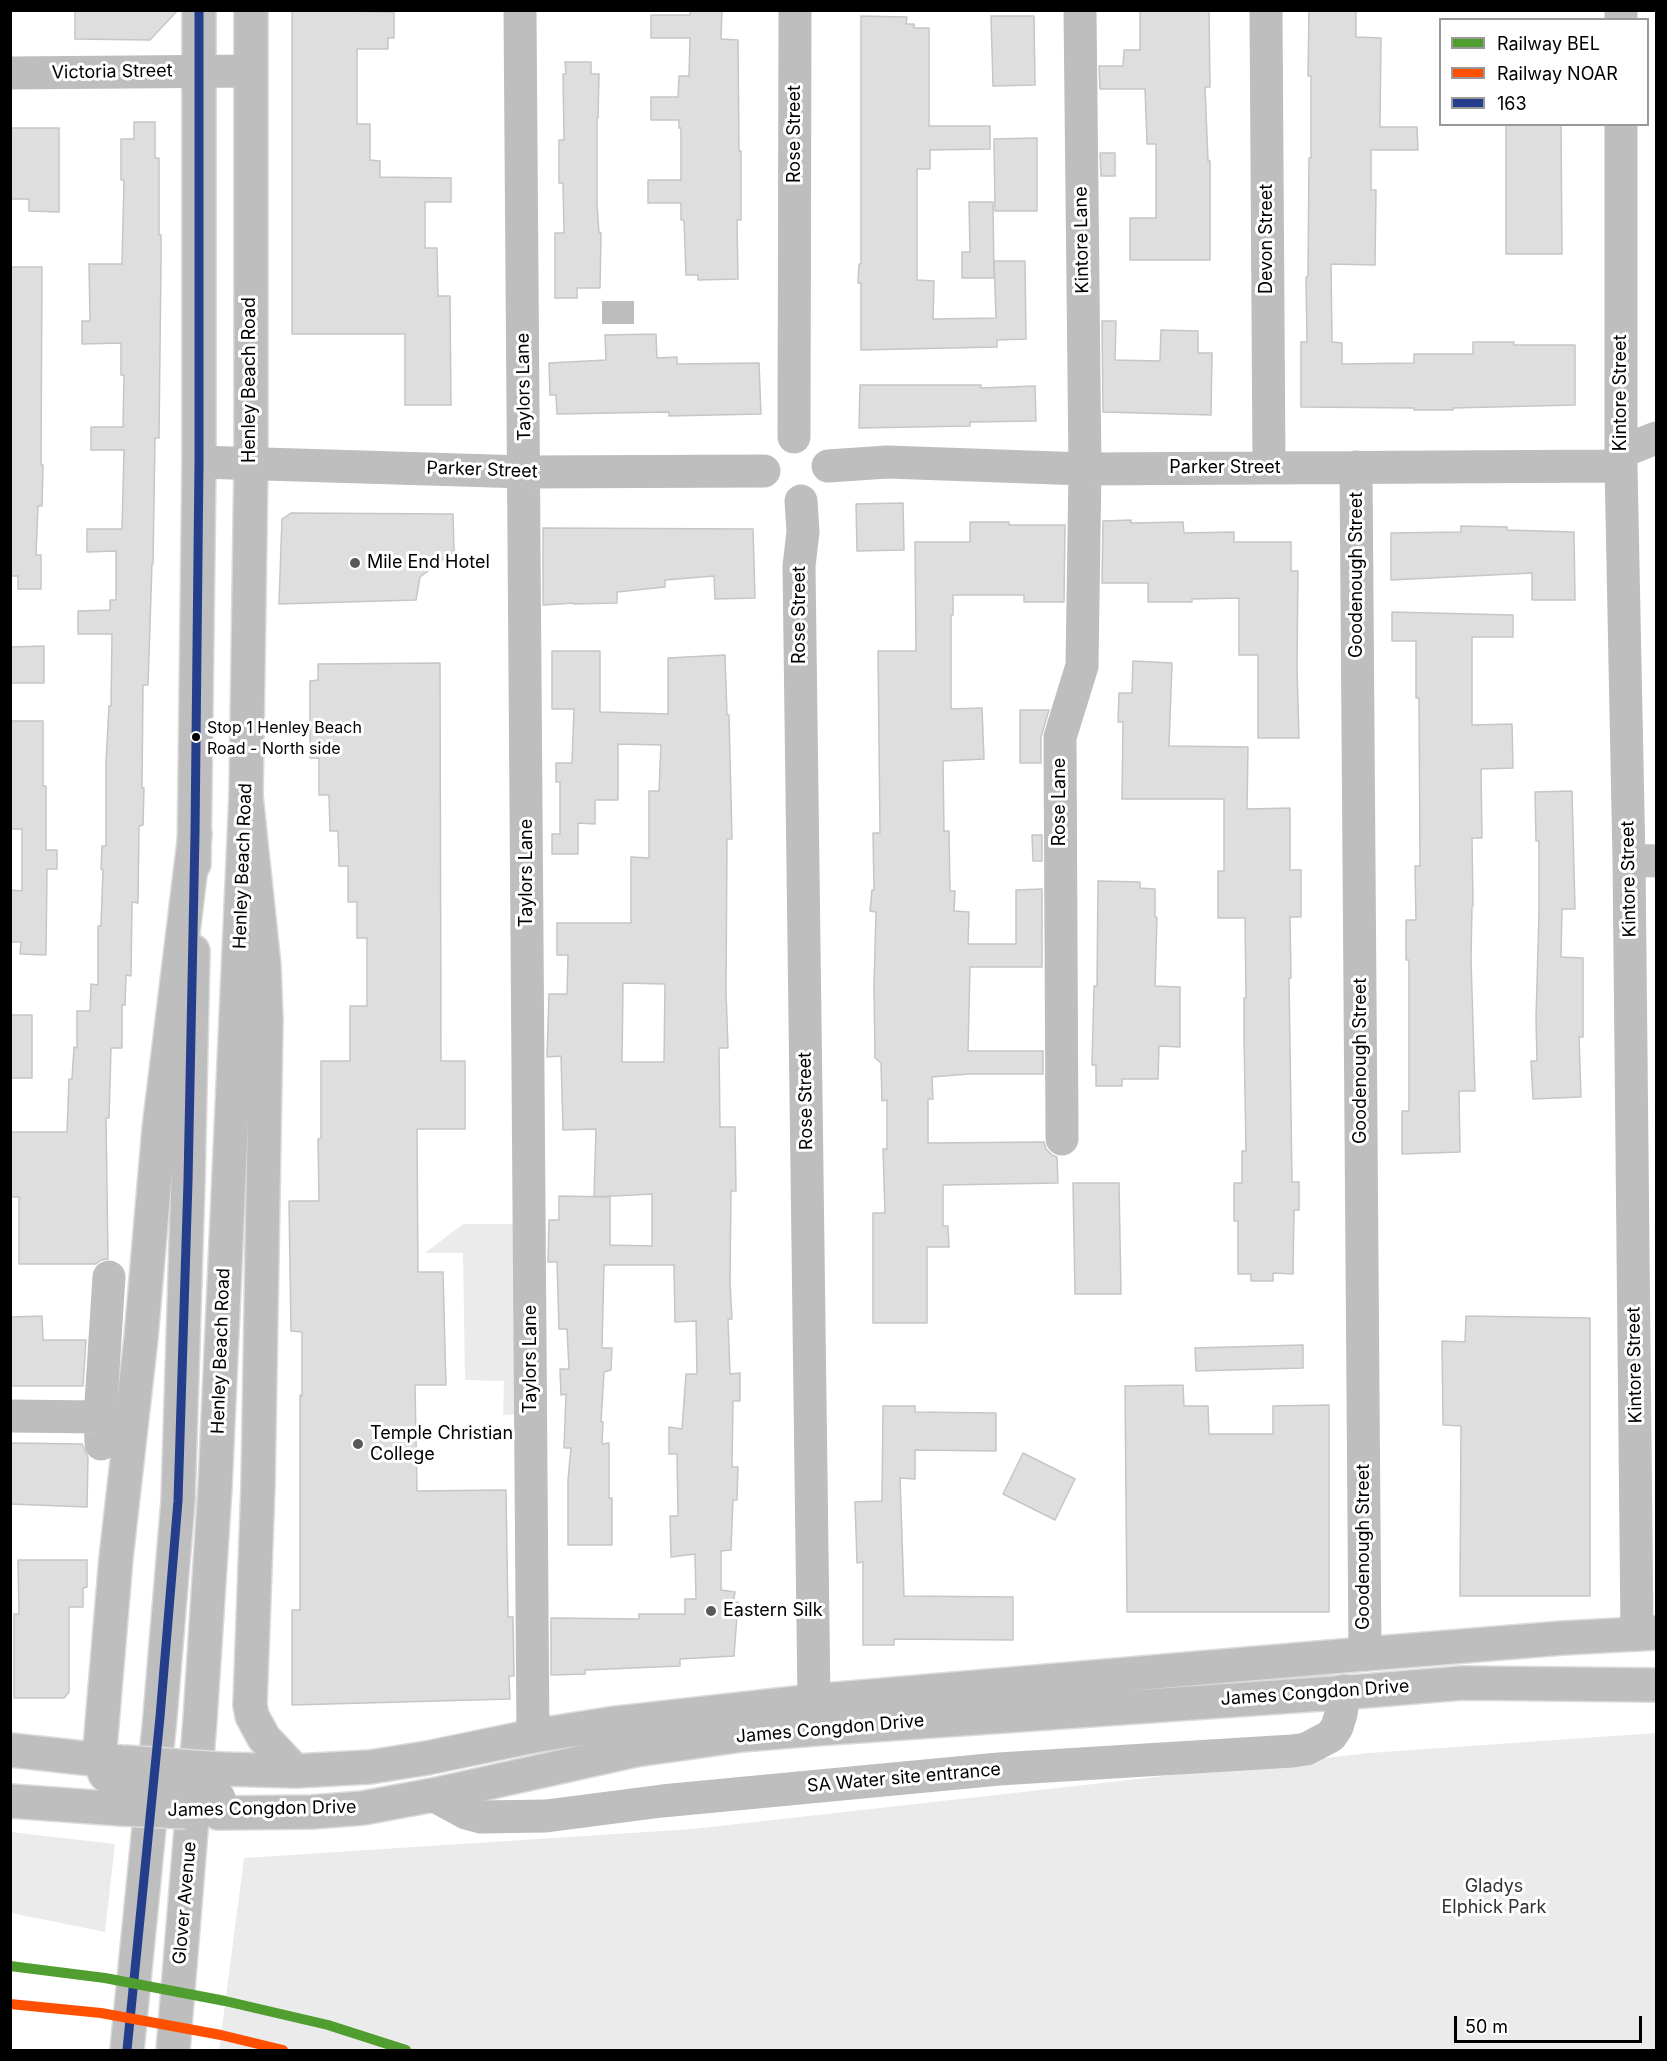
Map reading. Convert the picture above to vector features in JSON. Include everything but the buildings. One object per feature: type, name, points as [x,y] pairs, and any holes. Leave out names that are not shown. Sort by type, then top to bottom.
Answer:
[{"type":"main road","points":[[127,2050],[160,1717],[178,1501],[188,1181],[195,834],[199,462],[199,10]]},
{"type":"main road","name":"Henley Beach Road","points":[[200,1720],[216,1476],[246,796],[251,463],[250,10]]},
{"type":"main road","name":"Taylors Lane","points":[[520,10],[533,1736]]},
{"type":"main road","name":"Rose Street","points":[[794,436],[795,10]]},
{"type":"main road","name":"Kintore Lane","points":[[1080,10],[1085,469]]},
{"type":"main road","name":"Devon Street","points":[[1266,10],[1269,468]]},
{"type":"main road","name":"Victoria Street","points":[[10,73],[250,71]]},
{"type":"main road","name":"Kintore Street","points":[[1621,126],[1621,459],[1643,861],[1647,1686]]},
{"type":"main road","points":[[794,436],[806,438],[819,446],[828,466],[828,477],[824,486],[813,497],[801,501],[791,501],[778,495],[769,487],[764,471],[766,459],[776,444],[794,436]]},
{"type":"main road","points":[[1621,459],[1656,438]]},
{"type":"main road","name":"Parker Street","points":[[828,466],[887,462],[1085,469],[1269,468],[1621,459]]},
{"type":"main road","name":"Parker Street","points":[[199,462],[525,472],[764,471]]},
{"type":"main road","name":"Goodenough Street","points":[[1354,1691],[1365,1654],[1356,467]]},
{"type":"main road","name":"Rose Lane","points":[[1062,1139],[1060,737],[1082,666],[1085,469]]},
{"type":"main road","name":"Rose Street","points":[[801,501],[803,532],[799,566],[814,1715]]},
{"type":"main road","points":[[246,796],[264,966],[266,1020],[258,1485],[250,1705],[252,1716],[264,1738],[295,1771]]},
{"type":"main road","points":[[117,1779],[116,1558],[141,1338],[159,1129],[195,834]]},
{"type":"main road","points":[[10,1416],[100,1431],[109,1277]]},
{"type":"main road","name":"James Congdon Drive","points":[[10,1750],[117,1779],[220,1793],[312,1812],[363,1808],[434,1795],[636,1750],[742,1736],[814,1715],[1365,1654],[1647,1634]]},
{"type":"main road","name":"James Congdon Drive","points":[[10,1800],[117,1779],[220,1793],[295,1771],[370,1767],[609,1724],[1354,1691],[1462,1683],[1647,1686]]},
{"type":"main road","name":"SA Water site entrance","points":[[434,1795],[466,1813],[481,1817],[546,1816],[662,1801],[999,1769],[1292,1751],[1306,1749],[1331,1736],[1354,1691]]},
{"type":"main road","name":"Glover Avenue","points":[[173,2050],[200,1720]]},
{"type":"green space","points":[[463,1224],[521,1224],[522,1414],[503,1415],[504,1381],[465,1380],[463,1253],[425,1253]]},
{"type":"green space","name":"Gladys Elphick Park","points":[[1656,1733],[1656,2050],[219,2050],[244,1858],[693,1829],[1369,1753]]},
{"type":"green space","points":[[11,1832],[115,1844],[105,1932],[11,1913]]},
{"type":"shaded area","points":[[602,301],[634,301],[634,324],[602,324]]},
{"type":"rail line","name":"BEL","points":[[10,1966],[105,1978],[225,2001],[328,2025],[406,2050]]},
{"type":"rail line","name":"NOAR","points":[[10,2004],[101,2013],[221,2035],[283,2050]]},
{"type":"transit line","name":"163","points":[[127,2050],[160,1717],[178,1501],[188,1181],[195,834],[199,462],[199,10]]},
{"type":"place","name":"Mile End Hotel","points":[[355,563]]},
{"type":"place","name":"Stop 1 Henley Beach Road - North side","points":[[196,737]]},
{"type":"place","name":"Temple Christian College","points":[[358,1444]]},
{"type":"place","name":"Eastern Silk","points":[[711,1611]]}]
